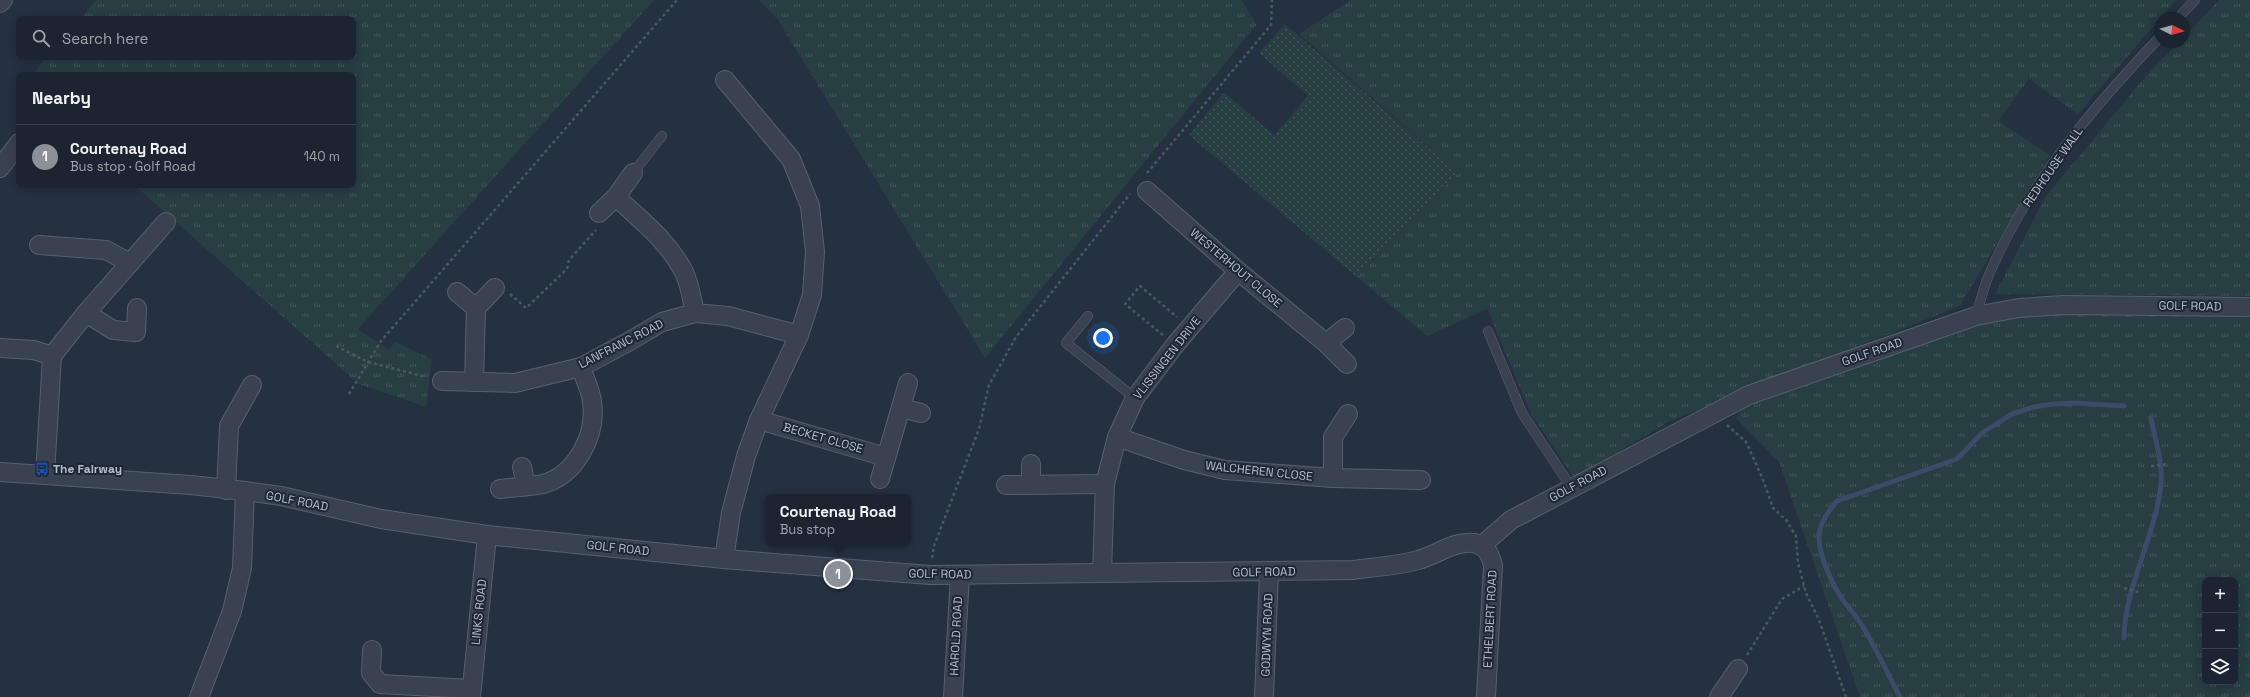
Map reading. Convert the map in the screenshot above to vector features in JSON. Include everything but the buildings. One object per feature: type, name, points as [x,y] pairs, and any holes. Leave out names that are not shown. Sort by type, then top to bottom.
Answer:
[{"type":"street","points":[[0,3],[3,0]]},
{"type":"street","points":[[724,559],[731,513],[746,456],[759,420],[799,335],[812,295],[815,252],[810,206],[791,159],[725,80]]},
{"type":"street","points":[[0,168],[16,147]]},
{"type":"street","points":[[599,213],[616,197],[633,173]]},
{"type":"street","name":"WESTERHOUT CLOSE","points":[[1142,185],[1238,271],[1326,343],[1347,364]]},
{"type":"street","points":[[616,197],[655,233],[670,250],[684,273],[694,313]]},
{"type":"street","points":[[45,475],[52,356],[86,313],[166,222]]},
{"type":"street","points":[[40,245],[106,250],[130,263]]},
{"type":"street","name":"VLISSINGEN DRIVE","points":[[1102,573],[1105,484],[1117,437],[1135,398],[1175,346],[1238,271]]},
{"type":"street","points":[[474,382],[476,308],[495,288]]},
{"type":"street","points":[[457,292],[476,308]]},
{"type":"street","name":"GOLF ROAD","points":[[0,472],[191,485],[245,491],[396,521],[487,535],[724,559],[930,575],[1353,570],[1418,560],[1457,545],[1473,543],[1481,546],[1511,520],[1749,396],[1800,376],[1976,316],[2019,308],[2063,305],[2250,307]]},
{"type":"street","points":[[86,313],[113,330],[136,332],[137,308]]},
{"type":"street","name":"LANFRANC ROAD","points":[[442,381],[515,383],[581,367],[662,322],[694,313],[728,316],[799,335]]},
{"type":"street","points":[[1326,343],[1345,328]]},
{"type":"street","points":[[0,348],[34,350],[52,356]]},
{"type":"street","points":[[500,489],[544,484],[563,474],[579,458],[590,433],[592,402],[581,367]]},
{"type":"street","points":[[880,479],[908,383]]},
{"type":"street","points":[[226,490],[229,426],[252,385]]},
{"type":"street","points":[[901,408],[921,413]]},
{"type":"street","points":[[1333,478],[1334,437],[1348,414]]},
{"type":"street","name":"BECKET CLOSE","points":[[759,420],[886,456]]},
{"type":"street","name":"WALCHEREN CLOSE","points":[[1117,437],[1184,460],[1212,467],[1333,478],[1422,480]]},
{"type":"street","points":[[1031,464],[1031,485]]},
{"type":"street","points":[[522,467],[526,486]]},
{"type":"street","points":[[1006,486],[1105,484]]},
{"type":"street","points":[[199,697],[232,611],[239,582],[242,568],[245,491]]},
{"type":"street","name":"LINKS ROAD","points":[[372,650],[371,673],[380,684],[471,693],[487,535]]},
{"type":"street","name":"ETHELBERT ROAD","points":[[1481,546],[1490,553],[1493,565],[1486,697]]},
{"type":"street","name":"GODWYN ROAD","points":[[1264,697],[1269,572]]},
{"type":"street","name":"HAROLD ROAD","points":[[953,697],[960,575]]},
{"type":"street","points":[[1719,697],[1738,669]]},
{"type":"lane","points":[[2184,12],[2195,0]]},
{"type":"lane","name":"REDHOUSE WALL","points":[[1976,316],[1990,270],[2038,185],[2107,92],[2154,43]]},
{"type":"lane","points":[[633,173],[662,136]]},
{"type":"lane","points":[[1088,316],[1066,343],[1135,398]]},
{"type":"lane","points":[[1488,331],[1522,413],[1571,488]]},
{"type":"path","points":[[348,394],[381,341],[676,0]]},
{"type":"path","points":[[930,575],[934,546],[979,429],[989,385],[1016,337],[1142,185],[1271,25],[1272,0]]},
{"type":"path","points":[[495,288],[505,290],[526,308],[567,269],[569,260],[601,225],[599,213]]},
{"type":"path","points":[[1175,346],[1125,304],[1140,286],[1190,328]]},
{"type":"path","points":[[336,346],[368,362],[442,381]]},
{"type":"path","points":[[1715,413],[1746,442],[1762,477],[1773,508],[1786,520],[1796,536],[1798,564],[1804,586],[1819,620],[1846,697]]},
{"type":"path","points":[[2151,466],[2169,464]]},
{"type":"path","points":[[1738,669],[1782,599],[1804,586]]},
{"type":"path","points":[[2124,588],[2141,593]]},
{"type":"green space","points":[[96,0],[654,0],[358,329],[389,350],[395,342],[432,359],[426,407],[359,384],[137,188],[356,188],[356,72],[34,72],[44,60],[356,60],[356,16],[83,16]]},
{"type":"green space","points":[[759,0],[1241,0],[1257,24],[985,358],[778,20]]},
{"type":"green space","points":[[1347,0],[2176,0],[2166,12],[2154,12],[2154,26],[2078,114],[2029,79],[1998,121],[2050,155],[1960,306],[1670,421],[1574,478],[1531,414],[1487,309],[1427,336],[1357,277],[1458,173],[1299,34],[1348,2]]},
{"type":"green space","points":[[2219,0],[2250,0],[2250,296],[1995,294],[2046,196],[2145,77],[2173,48],[2190,48],[2190,31]]},
{"type":"green space","points":[[1285,24],[1458,173],[1357,277],[1189,135],[1224,92],[1274,135],[1308,96],[1259,53]]},
{"type":"green space","points":[[2023,312],[2250,312],[2250,697],[1860,697],[1779,462],[1736,418],[1741,409],[1764,396],[1994,317]]},
{"type":"waterway","points":[[1900,697],[1878,653],[1863,627],[1836,589],[1824,563],[1819,533],[1822,523],[1830,509],[1837,501],[1957,459],[1982,433],[2012,414],[2034,407],[2053,404],[2076,403],[2124,406]]},
{"type":"waterway","points":[[2124,638],[2125,619],[2129,600],[2153,523],[2161,484],[2160,459],[2151,418]]},
{"type":"place","name":"The Fairway","points":[[42,469]]},
{"type":"place","name":"Courtenay Road","points":[[838,574]]}]
